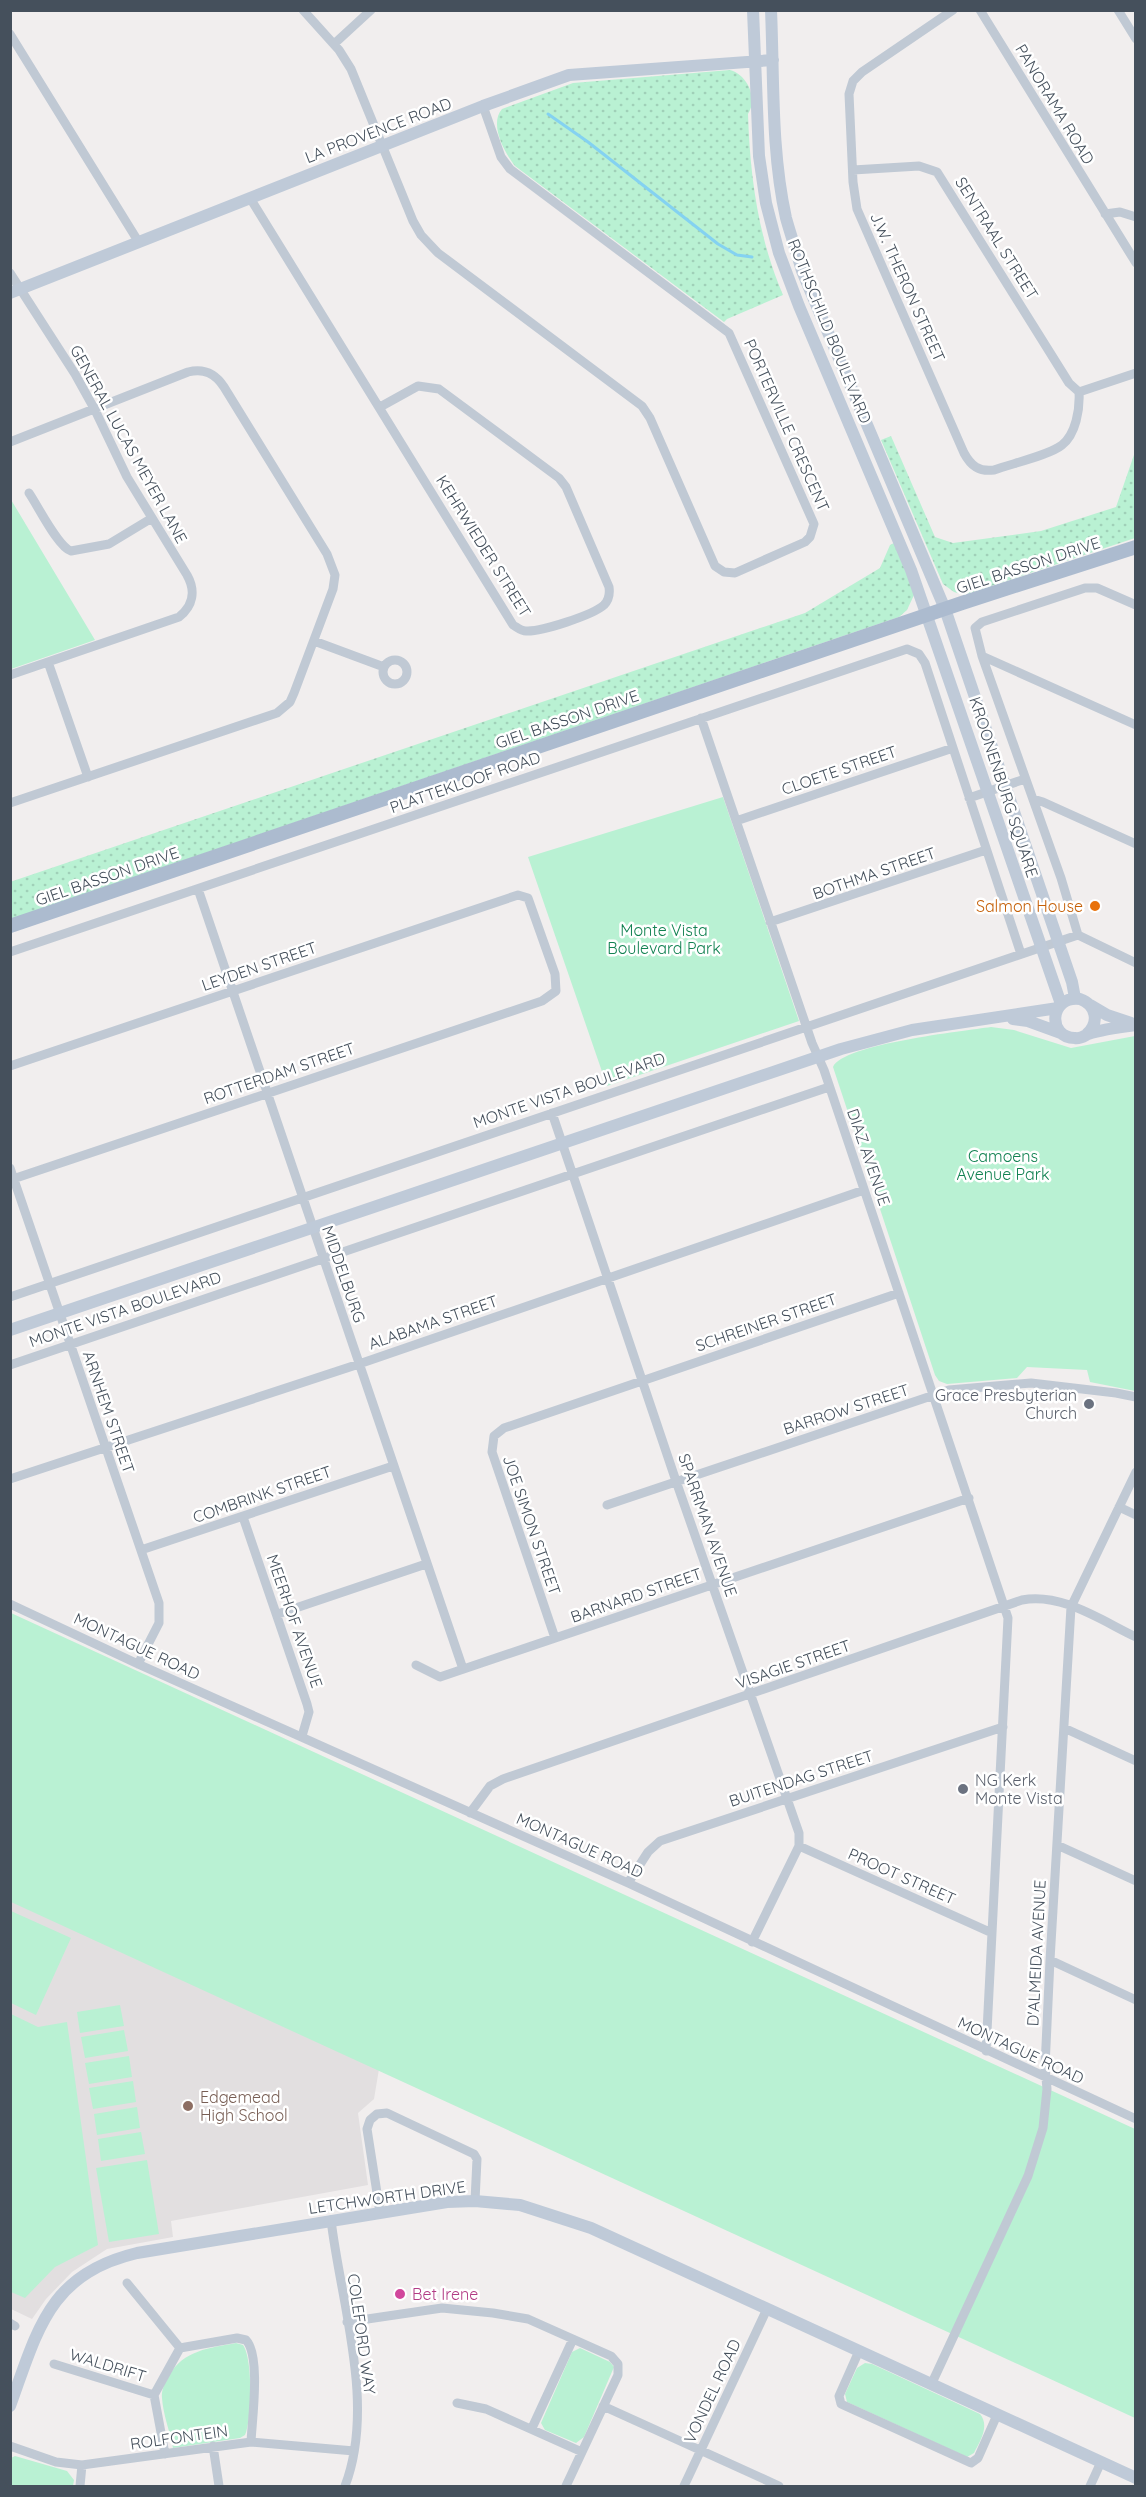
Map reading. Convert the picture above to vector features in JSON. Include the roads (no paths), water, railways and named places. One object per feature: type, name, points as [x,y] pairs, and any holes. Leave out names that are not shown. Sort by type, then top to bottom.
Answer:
[{"type":"main road","name":"GIEL BASSON DRIVE","points":[[10,926],[945,609],[1136,547]]},
{"type":"street","points":[[303,10],[334,44],[351,69],[381,147]]},
{"type":"street","points":[[334,44],[371,10]]},
{"type":"street","name":"ROTHSCHILD BOULEVARD","points":[[753,10],[759,156],[766,203],[779,254],[907,559],[928,615]]},
{"type":"street","name":"ROTHSCHILD BOULEVARD","points":[[771,10],[781,186],[794,247],[802,271],[945,609]]},
{"type":"street","name":"J.W. THERON STREET","points":[[953,10],[862,72],[853,81],[849,94],[857,209],[964,453],[973,466],[984,471],[994,470],[1060,447],[1069,436],[1076,420],[1080,407],[1079,392]]},
{"type":"street","name":"PANORAMA ROAD","points":[[980,10],[1136,263]]},
{"type":"street","points":[[1118,10],[1136,39]]},
{"type":"street","points":[[10,34],[138,241]]},
{"type":"street","name":"LA PROVENCE ROAD","points":[[16,291],[138,241],[555,80],[582,73],[773,60]]},
{"type":"street","name":"PORTERVILLE CRESCENT","points":[[381,147],[413,221],[421,236],[438,254],[642,406],[650,418],[715,566],[724,572],[735,573],[805,542],[810,537],[814,524],[729,333],[510,170],[501,157],[483,106]]},
{"type":"street","name":"SENTRAAL STREET","points":[[853,170],[919,166],[937,172],[1069,383],[1079,392]]},
{"type":"street","name":"KEHRWIEDER STREET","points":[[250,198],[513,625],[526,631],[543,629],[605,604],[609,587],[566,487],[559,478],[439,389],[418,386],[380,407]]},
{"type":"street","points":[[1105,214],[1120,212],[1136,217]]},
{"type":"street","name":"GENERAL LUCAS MEYER LANE","points":[[10,273],[16,291],[95,410],[127,477],[190,581],[192,597],[188,608],[179,617],[10,675]]},
{"type":"street","points":[[10,442],[188,372],[201,370],[219,379],[331,560],[335,575],[333,589],[290,702],[277,713],[10,803]]},
{"type":"street","points":[[1079,392],[1136,373]]},
{"type":"street","points":[[29,493],[60,542],[71,551],[109,544],[152,518]]},
{"type":"street","name":"KROONENBURG SQUARE","points":[[1078,935],[1061,878],[982,656],[975,628],[982,622],[1085,588],[1097,588],[1136,605]]},
{"type":"street","name":"KROONENBURG SQUARE","points":[[945,609],[1072,982],[1075,998]]},
{"type":"street","name":"KROONENBURG SQUARE","points":[[928,615],[1059,1006]]},
{"type":"street","points":[[314,641],[384,667]]},
{"type":"street","name":"PLATTEKLOOF ROAD","points":[[10,952],[900,650],[914,650],[925,663],[953,748]]},
{"type":"street","points":[[982,656],[1136,725]]},
{"type":"street","points":[[48,662],[88,777]]},
{"type":"street","name":"DIAZ AVENUE","points":[[701,718],[770,922],[830,1087],[1005,1606]]},
{"type":"street","points":[[953,748],[1021,954]]},
{"type":"street","name":"CLOETE STREET","points":[[736,821],[953,748]]},
{"type":"street","points":[[969,798],[1025,779]]},
{"type":"street","points":[[1032,799],[1136,844]]},
{"type":"street","name":"BOTHMA STREET","points":[[770,922],[986,850]]},
{"type":"street","name":"MIDDELBURG","points":[[198,889],[463,1669]]},
{"type":"street","name":"LEYDEN STREET","points":[[10,1066],[518,895]]},
{"type":"street","name":"ROTTERDAM STREET","points":[[12,1180],[542,1000],[556,991],[555,974],[528,898],[518,895]]},
{"type":"street","points":[[1078,935],[1136,963]]},
{"type":"street","name":"MONTE VISTA BOULEVARD","points":[[10,1297],[1078,935]]},
{"type":"street","points":[[1075,998],[1107,1015],[1136,1025],[1074,1038],[1061,1033],[1056,1021],[1059,1006],[1075,998]]},
{"type":"street","points":[[1087,1034],[1095,1020],[1089,1004]]},
{"type":"street","name":"MONTE VISTA BOULEVARD","points":[[10,1330],[819,1056],[912,1030],[1059,1006]]},
{"type":"street","name":"MONTE VISTA BOULEVARD","points":[[995,1018],[1023,1020],[1061,1033]]},
{"type":"street","name":"MONTE VISTA BOULEVARD","points":[[10,1365],[830,1087]]},
{"type":"street","name":"SPARRMAN AVENUE","points":[[552,1113],[676,1481],[788,1798],[799,1833],[799,1846]]},
{"type":"street","name":"ARNHEM STREET","points":[[10,1168],[12,1180],[61,1314],[160,1612],[159,1623],[138,1664]]},
{"type":"street","name":"ALABAMA STREET","points":[[10,1479],[359,1364],[864,1190]]},
{"type":"street","name":"SCHREINER STREET","points":[[643,1379],[899,1293]]},
{"type":"street","name":"JOE SIMON STREET","points":[[555,1638],[492,1452],[494,1436],[504,1428],[643,1379]]},
{"type":"street","name":"BARROW STREET","points":[[607,1505],[949,1390],[1030,1383],[1136,1397]]},
{"type":"street","name":"COMBRINK STREET","points":[[141,1550],[393,1466]]},
{"type":"street","points":[[1071,1607],[1136,1472]]},
{"type":"street","name":"BARNARD STREET","points":[[416,1665],[440,1677],[969,1498]]},
{"type":"street","points":[[1119,1507],[1136,1515]]},
{"type":"street","name":"MEERHOF AVENUE","points":[[243,1517],[307,1704],[309,1712],[302,1736]]},
{"type":"street","points":[[278,1614],[426,1564]]},
{"type":"street","name":"VISAGIE STREET","points":[[470,1813],[490,1786],[503,1779],[1023,1600],[1041,1598],[1071,1607],[1136,1637]]},
{"type":"street","name":"MONTAGUE ROAD","points":[[10,1604],[138,1664],[628,1883],[1136,2119]]},
{"type":"street","points":[[986,2051],[1008,1618],[1005,1606]]},
{"type":"street","name":"D'ALMEIDA AVENUE","points":[[932,2385],[1028,2176],[1043,2128],[1046,2110],[1050,1960],[1071,1607]]},
{"type":"street","name":"BUITENDAG STREET","points":[[628,1883],[648,1852],[660,1841],[1003,1727]]},
{"type":"street","points":[[1064,1728],[1136,1761]]},
{"type":"street","points":[[1057,1845],[1136,1881]]},
{"type":"street","points":[[752,1942],[799,1846]]},
{"type":"street","name":"PROOT STREET","points":[[799,1846],[992,1933]]},
{"type":"street","points":[[1050,1960],[1136,2000]]},
{"type":"street","points":[[380,2212],[367,2130],[372,2117],[380,2113],[387,2114],[474,2154],[477,2159],[476,2201]]},
{"type":"street","name":"LETCHWORTH DRIVE","points":[[10,2406],[34,2337],[47,2313],[65,2291],[91,2270],[117,2258],[380,2212],[447,2202],[476,2201],[520,2205],[591,2228],[1136,2478]]},
{"type":"street","name":"COLEFORD WAY","points":[[331,2220],[357,2404],[354,2451],[345,2487]]},
{"type":"street","points":[[126,2283],[180,2348]]},
{"type":"street","points":[[347,2322],[426,2309],[457,2308],[528,2319],[611,2356],[618,2364],[618,2374],[566,2487]]},
{"type":"street","name":"VONDEL ROAD","points":[[684,2487],[767,2309]]},
{"type":"street","points":[[180,2348],[240,2338],[249,2342],[252,2348],[255,2383],[250,2442]]},
{"type":"street","points":[[532,2428],[573,2339]]},
{"type":"street","points":[[165,2454],[154,2395],[180,2348]]},
{"type":"street","points":[[859,2351],[839,2396],[841,2404],[903,2434],[970,2463],[978,2458],[997,2415]]},
{"type":"street","name":"WALDRIFT","points":[[54,2364],[154,2395]]},
{"type":"street","points":[[457,2403],[486,2409],[582,2452]]},
{"type":"street","points":[[603,2406],[779,2487]]},
{"type":"street","name":"ROLFONTEIN","points":[[10,2446],[56,2462],[82,2465],[250,2442],[354,2451]]},
{"type":"street","points":[[213,2446],[219,2487]]},
{"type":"street","points":[[1090,2487],[1101,2462]]},
{"type":"street","points":[[80,2487],[82,2465]]},
{"type":"waterway","points":[[548,114],[588,142],[718,244],[737,255],[752,257]]},
{"type":"place","name":"Salmon House","points":[[1095,906]]},
{"type":"place","name":"Grace Presbyterian Church","points":[[1089,1404]]},
{"type":"place","name":"NG Kerk Monte Vista","points":[[963,1789]]},
{"type":"place","name":"Edgemead High School","points":[[188,2106]]},
{"type":"place","name":"Bet Irene","points":[[400,2294]]},
{"type":"park label","name":"Monte Vista Boulevard Park","points":[[664,939]]},
{"type":"park label","name":"Camoens Avenue Park","points":[[1003,1165]]}]
